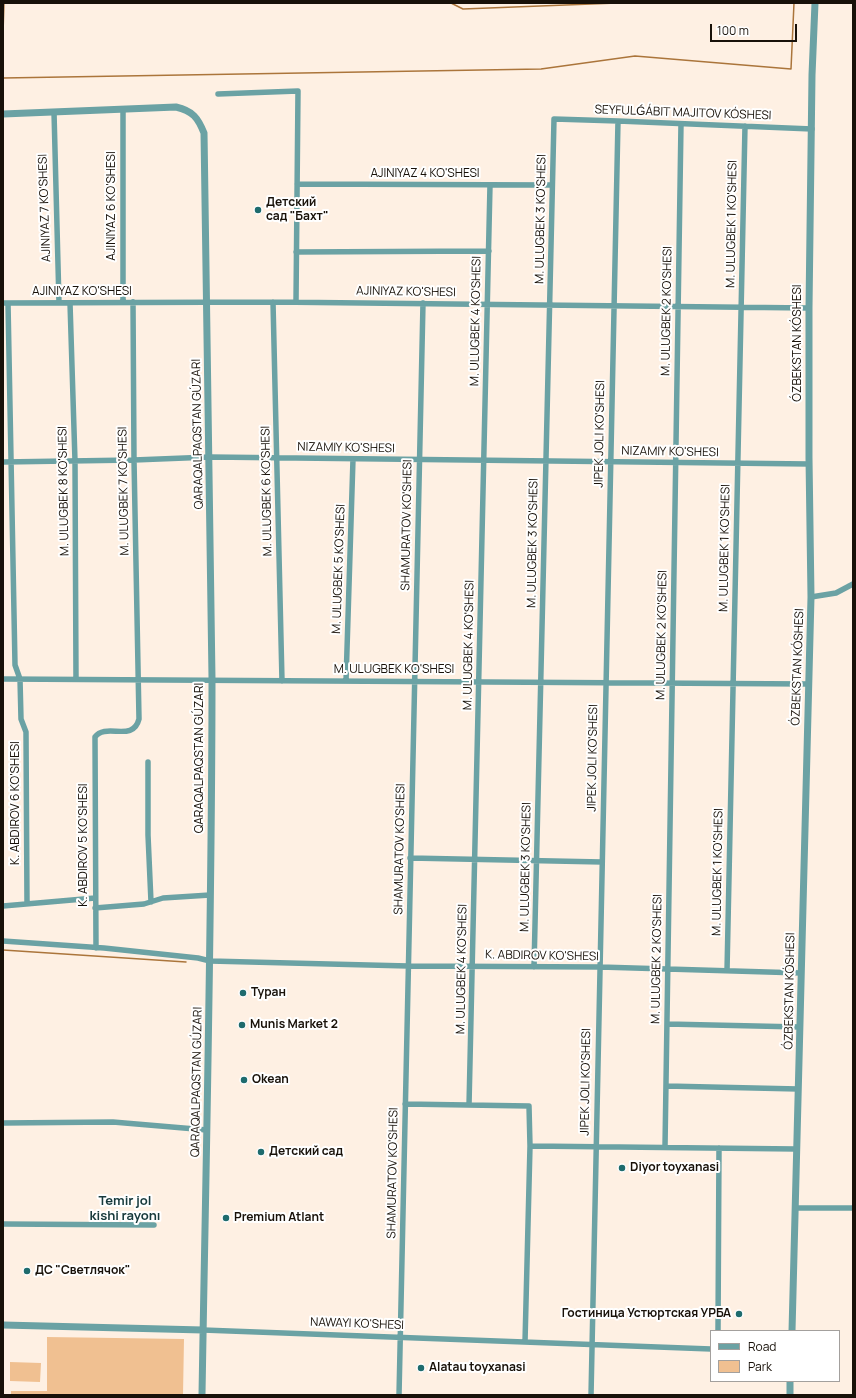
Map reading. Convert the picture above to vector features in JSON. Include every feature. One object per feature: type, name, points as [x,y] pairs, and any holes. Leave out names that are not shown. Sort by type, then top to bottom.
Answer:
[{"type":"street","name":"ÓZBEKSTAN KÓSHESI","points":[[792,1330],[811,597],[809,308],[812,74],[815,3]]},
{"type":"street","points":[[218,94],[298,91],[296,302]]},
{"type":"street","points":[[3,114],[176,107],[188,110],[200,122],[204,133],[210,457],[212,679],[210,961],[202,1395]]},
{"type":"street","name":"AJINIYAZ 6 KO'SHESI","points":[[123,109],[123,302]]},
{"type":"street","name":"AJINIYAZ 7 KO'SHESI","points":[[54,112],[59,303]]},
{"type":"street","name":"SEYFULǴÁBIT MAJITOV KÓSHESI","points":[[554,120],[618,121],[812,129]]},
{"type":"street","name":"M. ULUGBEK 3 KO'SHESI","points":[[534,967],[554,120]]},
{"type":"street","name":"JIPEK JOLI KO'SHESI","points":[[591,1395],[618,121]]},
{"type":"street","name":"M. ULUGBEK 2 KO'SHESI","points":[[665,1147],[680,124]]},
{"type":"street","name":"M. ULUGBEK 1 KO'SHESI","points":[[726,971],[745,126]]},
{"type":"street","name":"AJINIYAZ 4 KO'SHESI","points":[[296,184],[490,186],[552,185]]},
{"type":"street","name":"M. ULUGBEK 4 KO'SHESI","points":[[470,1105],[490,186]]},
{"type":"street","points":[[296,252],[489,251]]},
{"type":"street","name":"M. ULUGBEK 7 KO'SHESI","points":[[94,743],[95,737],[100,733],[129,731],[134,728],[139,719],[134,460],[134,302]]},
{"type":"street","name":"M. ULUGBEK 6 KO'SHESI","points":[[273,302],[282,680]]},
{"type":"street","name":"AJINIYAZ KO'SHESI","points":[[5,303],[296,302],[809,308]]},
{"type":"street","name":"K. ABDIROV 6 KO'SHESI","points":[[5,303],[15,665],[20,679],[21,719],[26,732],[27,904]]},
{"type":"street","name":"M. ULUGBEK 8 KO'SHESI","points":[[70,303],[75,461],[76,679]]},
{"type":"street","name":"SHAMURATOV KO'SHESI","points":[[399,1395],[423,303]]},
{"type":"street","name":"NIZAMIY KO'SHESI","points":[[3,462],[210,457],[809,464]]},
{"type":"street","name":"M. ULUGBEK 5 KO'SHESI","points":[[346,681],[353,459]]},
{"type":"street","points":[[811,597],[836,593],[853,584]]},
{"type":"street","name":"M. ULUGBEK KO'SHESI","points":[[3,679],[212,679],[809,684]]},
{"type":"street","name":"K. ABDIROV 5 KO'SHESI","points":[[94,743],[96,948]]},
{"type":"street","points":[[148,762],[148,835],[152,902]]},
{"type":"street","points":[[410,858],[602,862]]},
{"type":"street","points":[[95,908],[132,905],[152,902],[163,898],[210,895]]},
{"type":"street","points":[[3,906],[95,898]]},
{"type":"street","name":"K. ABDIROV KO'SHESI","points":[[3,941],[96,948],[198,958],[210,961],[408,966],[600,967],[801,973]]},
{"type":"street","points":[[667,1024],[800,1027]]},
{"type":"street","points":[[666,1086],[798,1090]]},
{"type":"street","points":[[405,1104],[529,1106],[530,1146],[525,1342]]},
{"type":"street","points":[[3,1123],[114,1122],[207,1130]]},
{"type":"street","points":[[530,1146],[796,1149]]},
{"type":"street","points":[[718,1330],[719,1148]]},
{"type":"street","points":[[795,1208],[853,1208]]},
{"type":"street","points":[[3,1224],[154,1225]]},
{"type":"street","name":"NAWAYI KO'SHESI","points":[[3,1325],[203,1330],[710,1348]]},
{"type":"street","points":[[790,1382],[790,1395]]},
{"type":"green space","points":[[47,1337],[184,1339],[183,1395],[11,1395],[11,1391],[47,1391]]},
{"type":"green space","points":[[10,1362],[41,1363],[40,1382],[10,1381]]},
{"type":"waterway","points":[[3,33],[4,3]]},
{"type":"waterway","points":[[451,3],[463,9],[617,3]]},
{"type":"waterway","points":[[3,78],[541,69],[635,56],[791,69],[794,3]]},
{"type":"waterway","points":[[3,950],[186,962]]},
{"type":"place","name":"Детский сад \"Бахт\"","points":[[258,210]]},
{"type":"place","name":"Туран","points":[[243,993]]},
{"type":"place","name":"Munis Market 2","points":[[242,1025]]},
{"type":"place","name":"Okean","points":[[244,1080]]},
{"type":"place","name":"Детский сад","points":[[261,1152]]},
{"type":"place","name":"Diyor toyxanasi","points":[[622,1168]]},
{"type":"place","name":"Premium Atlant","points":[[226,1218]]},
{"type":"place","name":"ДС \"Светлячок\"","points":[[27,1271]]},
{"type":"place","name":"Гостиница Устюртская УРБА","points":[[739,1314]]},
{"type":"place","name":"Alatau toyxanasi","points":[[421,1368]]},
{"type":"district","name":"Temir jol kishi rayonı","points":[[125,1208]]}]
